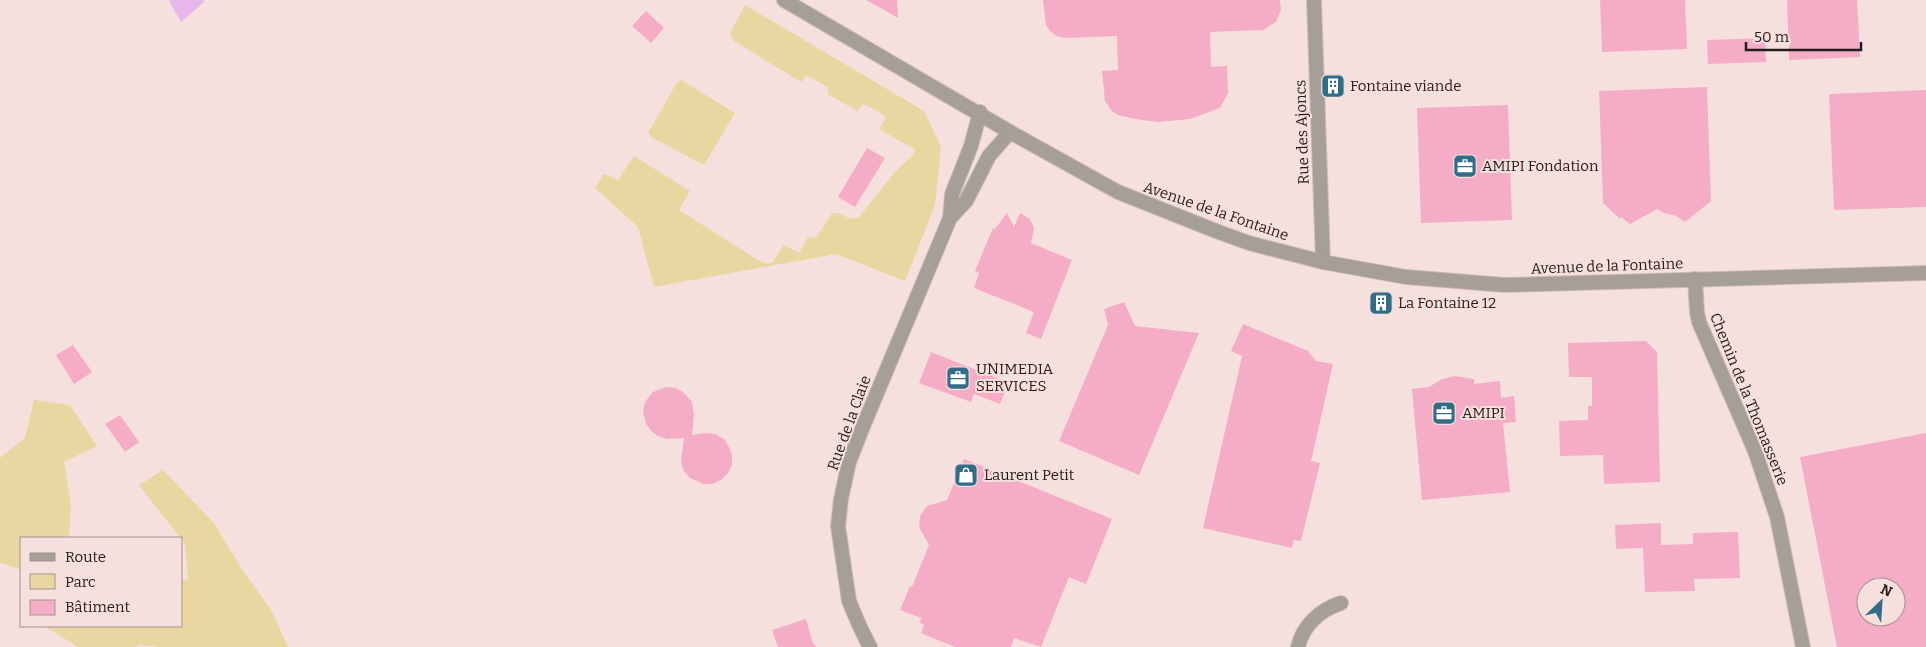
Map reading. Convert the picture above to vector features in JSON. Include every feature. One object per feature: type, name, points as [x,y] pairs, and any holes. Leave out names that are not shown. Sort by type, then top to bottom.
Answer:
[{"type":"street","name":"Avenue de la Fontaine","points":[[784,0],[980,112],[1010,132],[1118,192],[1150,206],[1249,242],[1323,262],[1406,277],[1505,285],[1926,273]]},
{"type":"street","name":"Rue des Ajoncs","points":[[1314,0],[1323,262]]},
{"type":"street","name":"Rue de la Claie","points":[[870,647],[849,600],[838,526],[840,499],[849,462],[861,431],[950,218],[952,194],[971,146],[980,112]]},
{"type":"street","name":"Rue de la Claie","points":[[950,218],[966,201],[988,156],[1010,132]]},
{"type":"street","name":"Chemin de la Thomasserie","points":[[1695,279],[1699,322],[1755,452],[1777,517],[1804,647]]},
{"type":"street","points":[[1298,647],[1304,631],[1317,616],[1341,602]]},
{"type":"green space","points":[[745,5],[924,111],[941,147],[935,205],[905,281],[836,254],[654,287],[638,227],[595,188],[604,174],[618,180],[634,156],[690,191],[679,210],[758,260],[772,263],[784,245],[799,253],[808,237],[816,238],[832,213],[838,213],[851,219],[859,217],[895,172],[911,157],[916,150],[879,129],[885,119],[884,115],[866,105],[862,105],[857,111],[828,94],[828,87],[806,75],[801,82],[734,41],[730,35],[731,31]]},
{"type":"green space","points":[[681,80],[735,113],[704,165],[651,137],[648,133],[676,84]]},
{"type":"green space","points":[[34,400],[70,405],[97,446],[64,462],[71,505],[69,537],[20,537],[20,570],[0,562],[0,458],[25,438]]},
{"type":"green space","points":[[163,470],[213,522],[243,571],[271,610],[288,647],[159,647],[140,645],[135,647],[78,647],[46,627],[182,627],[182,581],[188,579],[185,544],[182,537],[180,537],[139,485]]},
{"type":"shaded area","points":[[203,0],[204,2],[181,22],[169,1]]},
{"type":"building","points":[[866,0],[897,0],[898,18],[886,11]]},
{"type":"building","points":[[1043,0],[1280,0],[1281,10],[1276,22],[1263,30],[1210,32],[1211,67],[1227,66],[1228,93],[1220,108],[1190,119],[1158,122],[1118,115],[1112,111],[1105,101],[1102,71],[1118,70],[1117,36],[1065,38],[1057,36],[1046,25]]},
{"type":"building","points":[[1600,0],[1685,0],[1687,49],[1602,52]]},
{"type":"building","points":[[1787,0],[1857,0],[1860,57],[1789,60]]},
{"type":"building","points":[[646,11],[664,28],[651,43],[632,26]]},
{"type":"building","points":[[1765,38],[1766,62],[1708,64],[1707,40]]},
{"type":"building","points":[[1707,87],[1711,201],[1685,222],[1676,216],[1657,209],[1630,224],[1621,217],[1620,219],[1603,203],[1599,91]]},
{"type":"building","points":[[1926,90],[1926,207],[1834,210],[1829,94]]},
{"type":"building","points":[[1508,105],[1512,220],[1421,223],[1417,108]]},
{"type":"building","points":[[867,148],[885,158],[855,207],[838,197]]},
{"type":"building","points":[[1007,213],[1014,227],[1020,213],[1030,219],[1034,228],[1031,243],[1072,260],[1041,339],[1026,333],[1034,312],[974,288],[979,273],[975,271],[993,228],[995,229]]},
{"type":"building","points":[[1124,302],[1135,326],[1199,333],[1139,475],[1059,441],[1108,325],[1104,309]]},
{"type":"building","points":[[1243,324],[1308,351],[1316,361],[1333,364],[1311,461],[1320,463],[1301,541],[1294,540],[1292,548],[1203,528],[1242,356],[1231,351]]},
{"type":"building","points":[[1646,341],[1657,352],[1660,482],[1604,484],[1603,455],[1560,456],[1559,421],[1588,420],[1588,406],[1592,406],[1592,377],[1569,377],[1568,343]]},
{"type":"building","points":[[73,345],[92,372],[74,384],[56,355]]},
{"type":"building","name":"UNIMEDIA SERVICES","points":[[931,352],[1009,383],[1000,404],[974,394],[971,402],[919,383]]},
{"type":"building","points":[[1455,376],[1474,379],[1474,384],[1500,381],[1501,398],[1514,396],[1516,422],[1503,423],[1510,492],[1422,500],[1412,389],[1429,387],[1442,379]]},
{"type":"building","points":[[666,387],[675,388],[683,392],[692,402],[694,415],[692,435],[715,434],[724,439],[729,447],[732,465],[728,473],[721,480],[712,484],[703,484],[690,478],[684,471],[681,462],[684,438],[667,439],[658,436],[646,424],[643,411],[645,402],[653,392]]},
{"type":"building","points":[[120,415],[139,442],[125,452],[105,424]]},
{"type":"building","points":[[1926,433],[1926,647],[1837,647],[1800,457]]},
{"type":"building","points":[[964,459],[1112,519],[1086,584],[1069,577],[1041,647],[1014,638],[1011,647],[955,647],[921,633],[924,625],[920,623],[921,618],[900,610],[910,586],[912,587],[929,545],[919,527],[920,516],[927,506],[947,500]]},
{"type":"building","points":[[1661,523],[1661,545],[1693,544],[1693,533],[1738,532],[1740,578],[1694,579],[1695,591],[1645,592],[1643,548],[1616,549],[1615,525]]},
{"type":"building","points":[[806,619],[813,643],[817,647],[778,647],[772,630]]},
{"type":"place","name":"Fontaine viande","points":[[1333,86]]},
{"type":"place","name":"AMIPI Fondation","points":[[1465,166]]},
{"type":"place","name":"La Fontaine 12","points":[[1381,303]]},
{"type":"place","name":"UNIMEDIA SERVICES","points":[[958,378]]},
{"type":"place","name":"AMIPI","points":[[1444,413]]},
{"type":"place","name":"Laurent Petit","points":[[966,475]]}]
